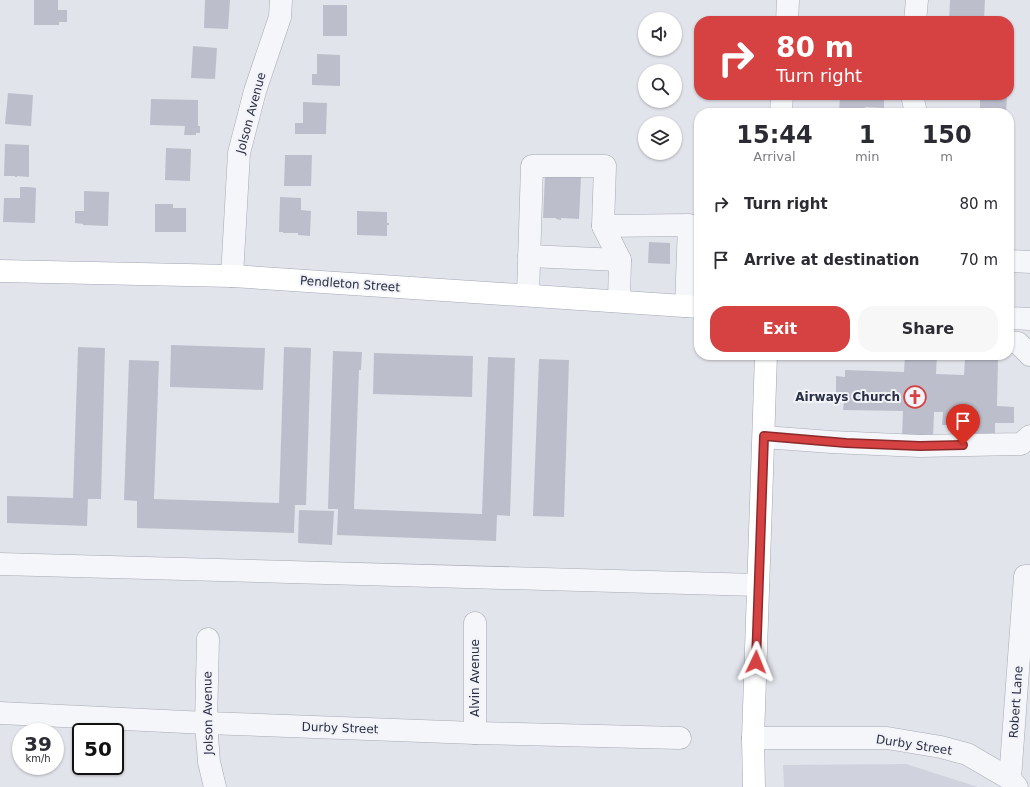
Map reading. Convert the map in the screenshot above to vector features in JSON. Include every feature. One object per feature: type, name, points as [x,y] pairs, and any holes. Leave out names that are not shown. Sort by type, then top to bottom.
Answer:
[{"type":"main road","name":"Pendleton Street","points":[[0,271],[232,276],[693,306]]},
{"type":"main road","points":[[754,787],[753,738],[766,360]]},
{"type":"street","name":"Jolson Avenue","points":[[232,276],[239,153],[255,91],[280,17],[281,0]]},
{"type":"street","points":[[787,16],[788,0]]},
{"type":"street","points":[[915,16],[917,0]]},
{"type":"street","points":[[528,295],[532,166],[606,166],[603,226],[620,260],[619,301]]},
{"type":"street","points":[[603,226],[689,225],[693,306]]},
{"type":"street","points":[[529,256],[620,260]]},
{"type":"street","points":[[1014,261],[1030,262]]},
{"type":"street","points":[[1014,318],[1030,319]]},
{"type":"street","points":[[1014,343],[1018,343],[1030,355]]},
{"type":"street","points":[[764,436],[831,442],[920,446],[1021,444],[1030,436]]},
{"type":"street","points":[[0,564],[758,585]]},
{"type":"street","name":"Robert Lane","points":[[1013,783],[1028,576]]},
{"type":"street","name":"Alvin Avenue","points":[[475,623],[475,733]]},
{"type":"street","name":"Jolson Avenue","points":[[208,639],[206,723],[209,762],[215,787]]},
{"type":"street","name":"Durby Street","points":[[0,713],[206,723],[475,733],[680,738]]},
{"type":"street","name":"Durby Street","points":[[753,738],[887,738],[941,747],[967,754],[1013,783]]},
{"type":"shaded area","points":[[906,764],[978,787],[784,787],[783,765]]},
{"type":"building","points":[[34,0],[58,0],[58,10],[67,10],[67,22],[59,22],[59,25],[34,25]]},
{"type":"building","points":[[205,0],[230,0],[228,29],[204,28]]},
{"type":"building","points":[[950,0],[985,0],[984,16],[949,16]]},
{"type":"building","points":[[323,5],[347,5],[347,36],[323,36]]},
{"type":"building","points":[[193,46],[217,48],[215,79],[191,78]]},
{"type":"building","points":[[317,54],[340,55],[340,86],[312,85],[312,74],[317,74]]},
{"type":"building","points":[[8,93],[33,95],[31,126],[5,124]]},
{"type":"building","points":[[151,99],[198,100],[198,126],[200,126],[200,133],[196,133],[196,135],[184,135],[185,126],[150,125]]},
{"type":"building","points":[[840,100],[884,100],[884,108],[839,108]]},
{"type":"building","points":[[980,100],[1007,100],[1006,108],[980,108]]},
{"type":"building","points":[[303,102],[327,103],[326,134],[295,134],[295,123],[303,123]]},
{"type":"building","points":[[5,144],[29,145],[29,177],[4,176]]},
{"type":"building","points":[[166,148],[191,149],[190,181],[165,180]]},
{"type":"building","points":[[285,155],[312,155],[311,186],[284,186]]},
{"type":"building","points":[[545,175],[581,176],[579,219],[561,218],[561,220],[556,218],[543,218]]},
{"type":"building","points":[[20,187],[36,188],[35,223],[3,222],[4,198],[20,198]]},
{"type":"building","points":[[84,191],[109,192],[108,226],[83,225],[75,223],[75,211],[84,211]]},
{"type":"building","points":[[280,197],[301,198],[301,210],[311,211],[310,236],[298,235],[298,233],[279,232]]},
{"type":"building","points":[[155,204],[173,204],[173,208],[186,208],[186,232],[155,232]]},
{"type":"building","points":[[357,211],[387,212],[387,223],[389,223],[389,225],[387,225],[387,236],[357,235]]},
{"type":"building","points":[[649,242],[670,243],[670,264],[648,263]]},
{"type":"building","points":[[171,345],[265,348],[263,390],[170,387]]},
{"type":"building","points":[[78,347],[105,348],[101,499],[88,499],[87,526],[7,523],[7,496],[73,498]]},
{"type":"building","points":[[284,347],[311,348],[306,505],[295,505],[294,533],[137,528],[137,501],[124,500],[129,360],[159,361],[154,499],[279,503]]},
{"type":"building","points":[[333,351],[362,352],[361,370],[359,370],[354,509],[482,514],[488,357],[515,358],[510,516],[497,515],[496,541],[337,535],[338,509],[328,509]]},
{"type":"building","points":[[374,353],[473,356],[472,397],[373,394]]},
{"type":"building","points":[[539,359],[569,360],[564,517],[533,516]]},
{"type":"building","points":[[905,360],[937,360],[936,374],[964,375],[965,360],[998,360],[997,406],[1014,407],[1014,423],[995,423],[995,434],[962,433],[962,425],[942,425],[943,412],[934,412],[933,439],[902,438],[903,411],[843,410],[844,402],[836,402],[836,376],[845,377],[845,370],[904,372]]},
{"type":"building","points":[[299,510],[334,511],[332,545],[298,543]]},
{"type":"place","name":"Airways Church","points":[[915,397]]},
{"type":"route","points":[[756,662],[764,436],[846,443],[920,446],[963,445]]}]
